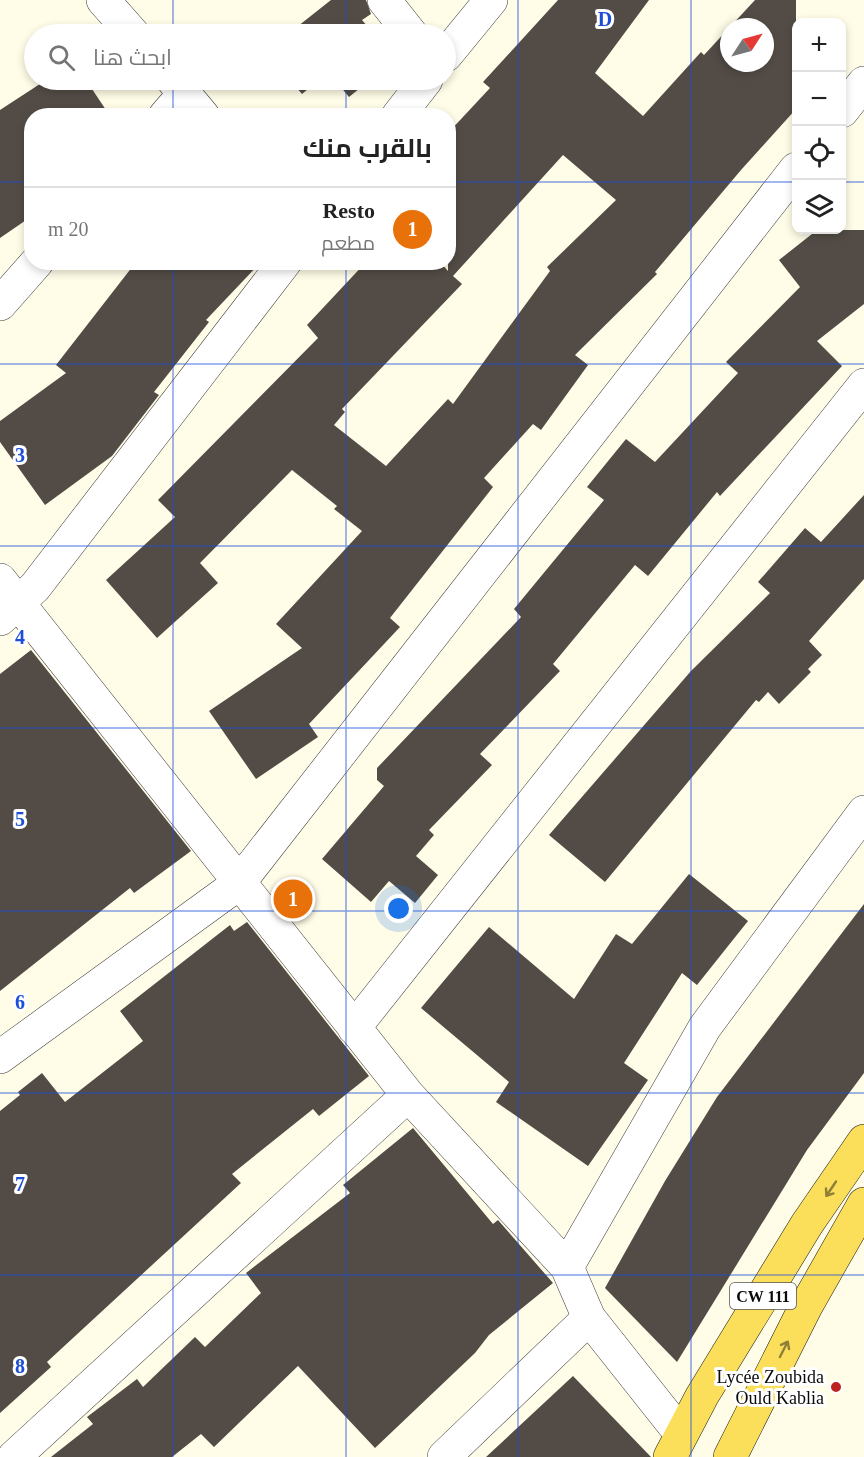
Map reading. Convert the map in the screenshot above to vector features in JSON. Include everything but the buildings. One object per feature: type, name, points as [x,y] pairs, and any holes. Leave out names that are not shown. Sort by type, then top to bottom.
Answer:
[{"type":"main road","name":"CW 111","points":[[675,1445],[807,1224],[864,1141]]},
{"type":"main road","name":"CW 111","points":[[729,1457],[806,1306],[864,1204]]},
{"type":"street","points":[[103,0],[124,24]]},
{"type":"street","points":[[384,0],[403,24]]},
{"type":"street","points":[[456,43],[491,0]]},
{"type":"street","points":[[846,106],[864,82]]},
{"type":"street","points":[[404,108],[418,90]]},
{"type":"street","points":[[0,1057],[238,884],[792,174]]},
{"type":"street","points":[[0,304],[30,270]]},
{"type":"street","points":[[279,270],[34,587],[6,601],[408,1095],[567,1267],[589,1318],[675,1445]]},
{"type":"street","points":[[354,1028],[864,385]]},
{"type":"street","points":[[567,1267],[705,1027],[864,812]]},
{"type":"street","points":[[14,1457],[408,1095]]},
{"type":"street","points":[[444,1457],[589,1318]]},
{"type":"place","name":"Resto","points":[[293,899]]},
{"type":"place","name":"Lycée Zoubida Ould Kablia","points":[[836,1387]]}]
